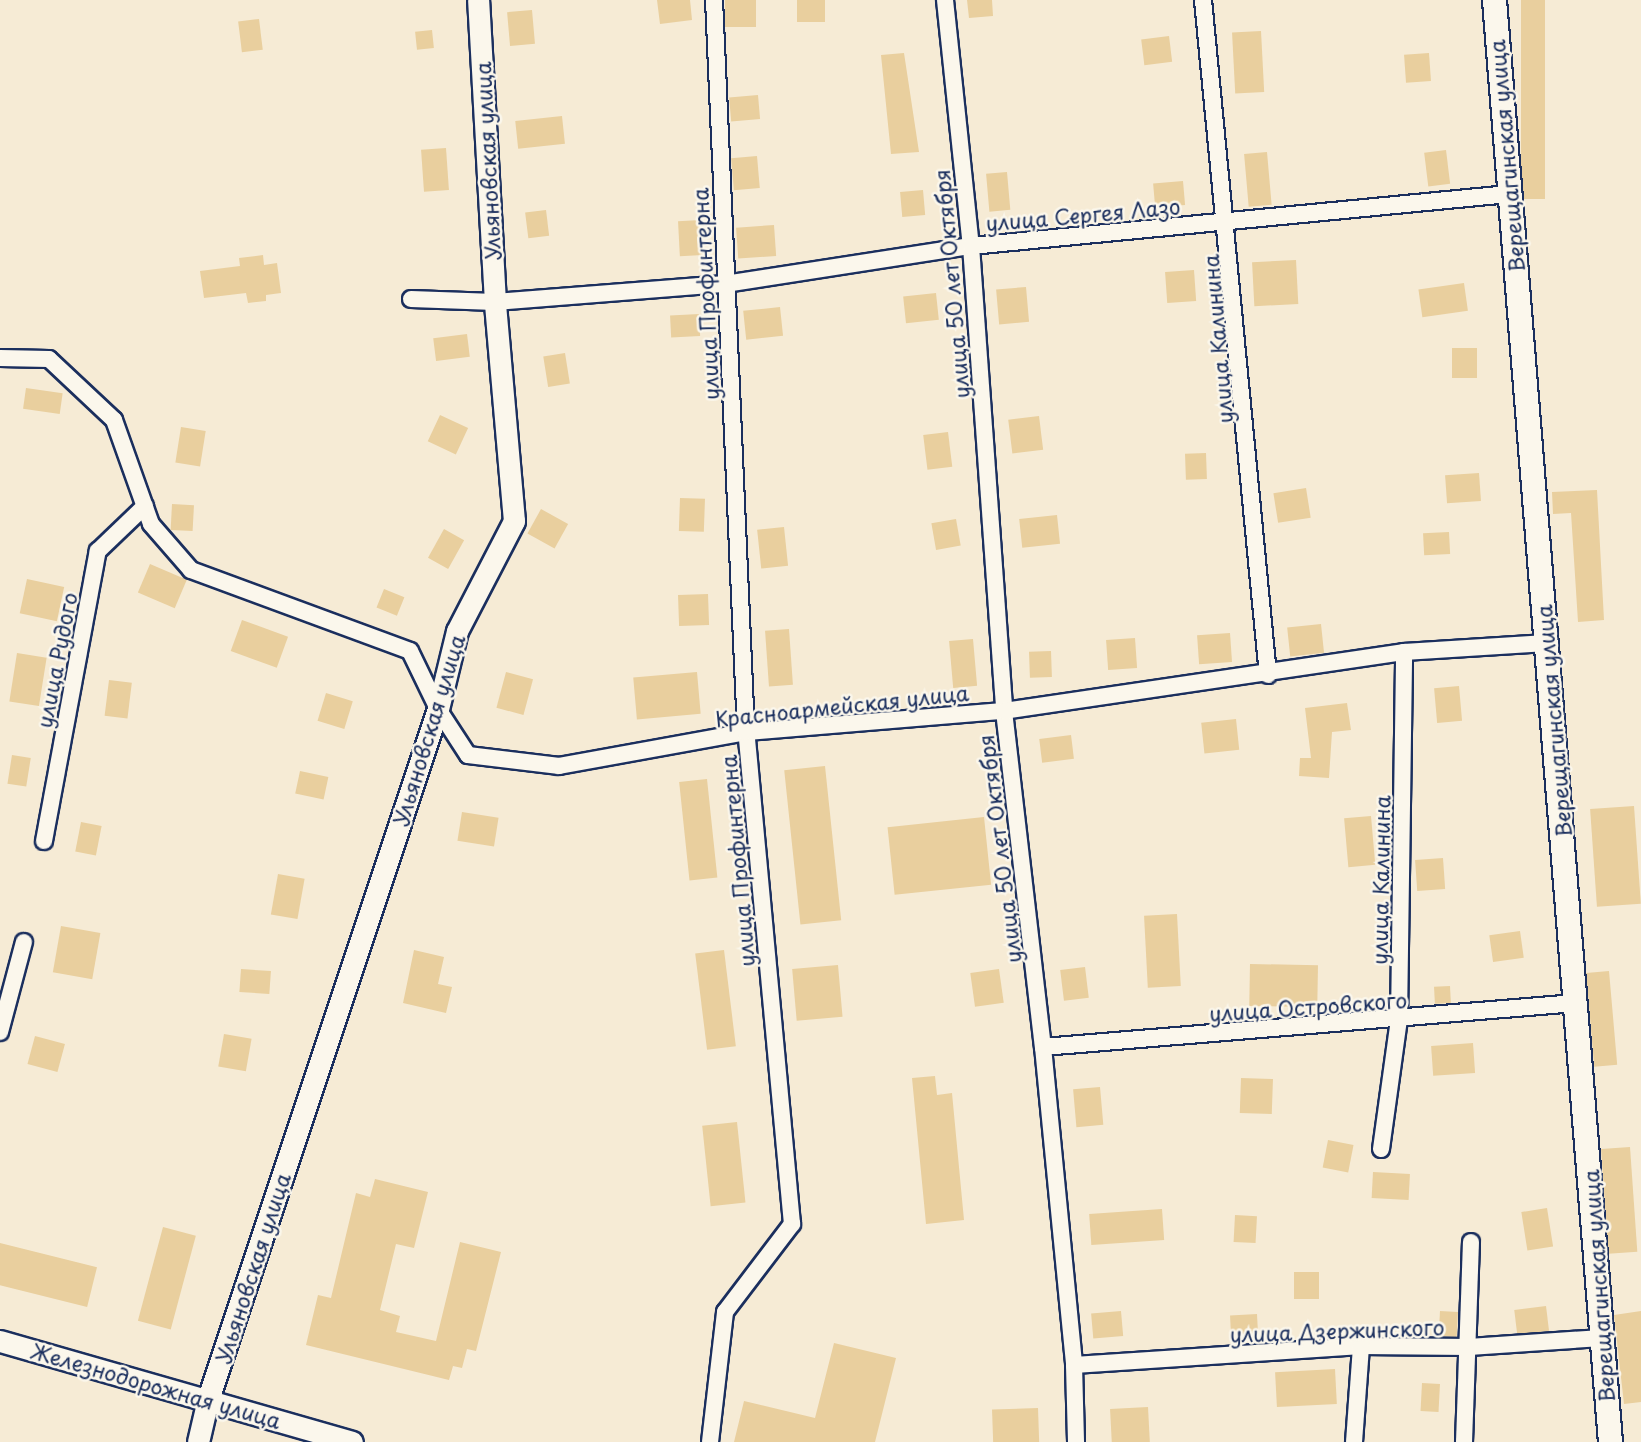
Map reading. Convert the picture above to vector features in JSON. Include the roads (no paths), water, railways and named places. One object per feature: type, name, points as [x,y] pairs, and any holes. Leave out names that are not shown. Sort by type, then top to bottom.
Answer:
[{"type":"main road","name":"Верещагинская улица","points":[[1494,0],[1610,1442]]},
{"type":"street","name":"Ульяновская улица","points":[[198,1442],[208,1399],[438,709],[457,631],[514,521],[495,302],[478,0]]},
{"type":"street","name":"улица Профинтерна","points":[[710,1442],[726,1312],[792,1224],[746,732],[714,0]]},
{"type":"street","name":"улица 50 лет Октября","points":[[945,0],[971,246],[1004,711],[1043,1047],[1074,1365],[1076,1442]]},
{"type":"street","name":"улица Калинина","points":[[1203,0],[1227,222],[1268,675]]},
{"type":"street","name":"улица Сергея Лазо","points":[[411,299],[495,302],[725,284],[971,246],[1509,194]]},
{"type":"street","points":[[0,358],[49,359],[114,420],[145,506]]},
{"type":"street","name":"Красноармейская улица","points":[[145,506],[151,524],[191,569],[410,651],[438,709],[468,755],[559,766],[746,732],[1004,711],[1268,675],[1404,652],[1547,643]]},
{"type":"street","name":"улица Рудого","points":[[44,841],[98,551],[145,506]]},
{"type":"street","name":"улица Калинина","points":[[1381,1149],[1399,1020],[1404,652]]},
{"type":"street","points":[[0,1031],[24,942]]},
{"type":"street","name":"улица Островского","points":[[1043,1047],[1399,1020],[1576,1003]]},
{"type":"street","points":[[1464,1442],[1471,1242]]},
{"type":"street","name":"улица Дзержинского","points":[[1074,1365],[1361,1346],[1469,1347],[1602,1338]]},
{"type":"street","name":"Железнодорожная улица","points":[[0,1341],[352,1442]]},
{"type":"street","points":[[1354,1442],[1361,1346]]}]
